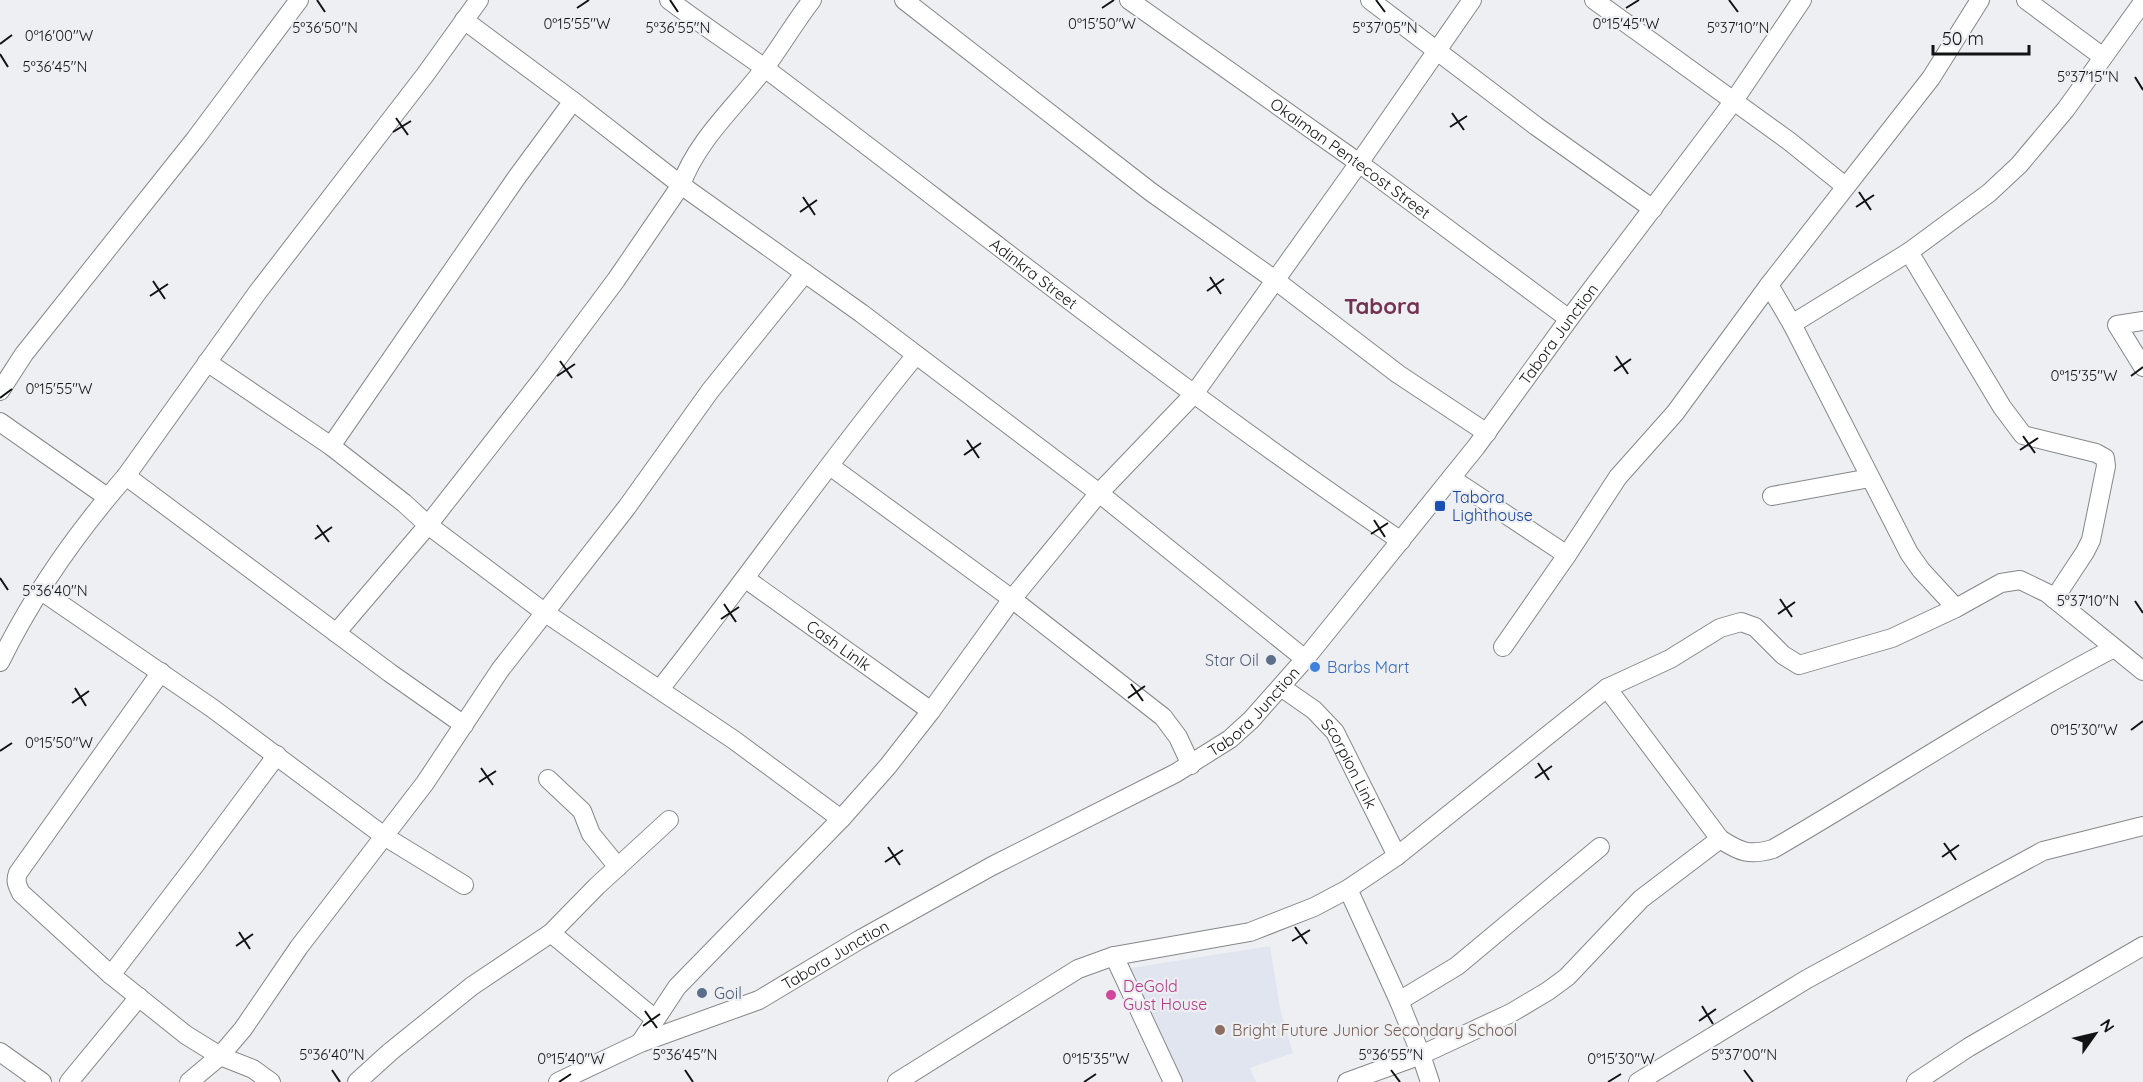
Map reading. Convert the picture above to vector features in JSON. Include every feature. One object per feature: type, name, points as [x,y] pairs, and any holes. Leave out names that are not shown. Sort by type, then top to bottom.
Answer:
[{"type":"street","points":[[0,391],[24,354],[196,138],[299,0]]},
{"type":"street","points":[[0,662],[40,590],[107,497],[126,476],[257,293],[479,0]]},
{"type":"street","points":[[336,633],[428,525],[546,374],[616,280],[681,185],[687,169],[698,152],[764,68],[812,0]]},
{"type":"street","points":[[904,0],[1151,192],[1275,280],[1398,374],[1487,433]]},
{"type":"street","name":"Okaiman Pentecost Street","points":[[1129,0],[1359,163],[1569,319]]},
{"type":"street","points":[[1370,0],[1536,126],[1653,209]]},
{"type":"street","points":[[640,1043],[677,987],[841,819],[888,766],[1012,599],[1099,493],[1194,394],[1472,0]]},
{"type":"street","points":[[1594,0],[1618,7],[1733,102],[1789,141],[1845,186]]},
{"type":"street","name":"Tabora Junction","points":[[558,1082],[640,1043],[759,1000],[859,940],[992,866],[1191,765],[1230,739],[1305,659],[1487,433],[1569,319],[1733,102],[1802,0]]},
{"type":"street","points":[[1503,647],[1618,477],[1675,413],[1769,285],[1931,78],[1980,0]]},
{"type":"street","points":[[2026,0],[2103,57]]},
{"type":"street","name":"Adinkra Street","points":[[673,1],[1237,427],[1401,541]]},
{"type":"street","points":[[1792,324],[1909,252],[1972,207],[2019,165],[2066,109],[2143,2]]},
{"type":"street","points":[[464,20],[681,185],[806,273],[1099,493],[1305,659]]},
{"type":"street","points":[[331,446],[517,177],[573,101]]},
{"type":"street","points":[[1909,252],[2002,407],[2023,435],[2096,453],[2105,458],[2106,465],[2091,540],[2054,599]]},
{"type":"street","points":[[189,1082],[220,1056],[243,1029],[299,947],[425,783],[500,670],[627,507],[710,391],[806,273]]},
{"type":"street","points":[[1769,285],[1792,324],[1909,553],[1921,570],[1956,608]]},
{"type":"street","points":[[2143,321],[2117,325],[2143,367]]},
{"type":"street","points":[[660,689],[916,355]]},
{"type":"street","points":[[207,362],[331,446],[404,503],[428,525],[544,612],[734,740],[841,819]]},
{"type":"street","points":[[0,422],[107,497]]},
{"type":"street","points":[[830,466],[1012,599],[1163,717],[1178,737],[1191,765]]},
{"type":"street","points":[[126,476],[336,633],[464,725]]},
{"type":"street","points":[[1451,478],[1567,555]]},
{"type":"street","points":[[1772,496],[1870,478]]},
{"type":"street","name":"Cash Linlk","points":[[746,579],[931,711]]},
{"type":"street","points":[[897,1082],[1078,969],[1114,956],[1250,932],[1314,907],[1348,889],[1397,856],[1607,688],[1670,659],[1720,628],[1740,622],[1755,627],[1783,655],[1799,665],[1893,638],[1956,608],[2001,583],[2020,580],[2047,592],[2143,671]]},
{"type":"street","points":[[40,590],[161,672],[277,755],[384,836],[464,885]]},
{"type":"street","points":[[1607,688],[1720,839],[1738,851],[1762,852],[1773,849],[1843,809],[2056,678],[2114,648]]},
{"type":"street","points":[[161,672],[15,880],[21,893],[111,975],[186,1035],[220,1056],[253,1069],[271,1082]]},
{"type":"street","name":"Scorpion Link","points":[[1281,687],[1314,710],[1335,732],[1397,856]]},
{"type":"street","points":[[111,975],[277,755]]},
{"type":"street","points":[[548,779],[582,811],[591,834],[618,867]]},
{"type":"street","points":[[357,1082],[390,1052],[472,986],[551,933],[669,820]]},
{"type":"street","points":[[1638,1082],[1807,979],[2043,851],[2143,825]]},
{"type":"street","points":[[1347,1082],[1420,1055],[1511,1013],[1548,991],[1567,977],[1641,899],[1720,839]]},
{"type":"street","points":[[1399,1001],[1457,966],[1600,847]]},
{"type":"street","points":[[1348,889],[1399,1001],[1430,1082]]},
{"type":"street","points":[[551,933],[655,1019]]},
{"type":"street","points":[[1916,1082],[1969,1047],[2143,946]]},
{"type":"street","points":[[1114,956],[1173,1082]]},
{"type":"street","points":[[69,1082],[139,997]]},
{"type":"street","points":[[0,1052],[42,1082]]},
{"type":"shaded area","name":"Bright Future Junior Secondary School","points":[[1270,946],[1280,1008],[1293,1053],[1250,1068],[1256,1082],[1177,1082],[1125,969]]},
{"type":"place","name":"Tabora Lighthouse","points":[[1440,506]]},
{"type":"place","name":"Star Oil","points":[[1271,660]]},
{"type":"place","name":"Barbs Mart","points":[[1315,667]]},
{"type":"place","name":"Goil","points":[[702,993]]},
{"type":"place","name":"DeGold Gust House","points":[[1111,995]]},
{"type":"place","name":"Bright Future Junior Secondary School","points":[[1220,1030]]},
{"type":"district","name":"Tabora","points":[[1382,306]]}]
